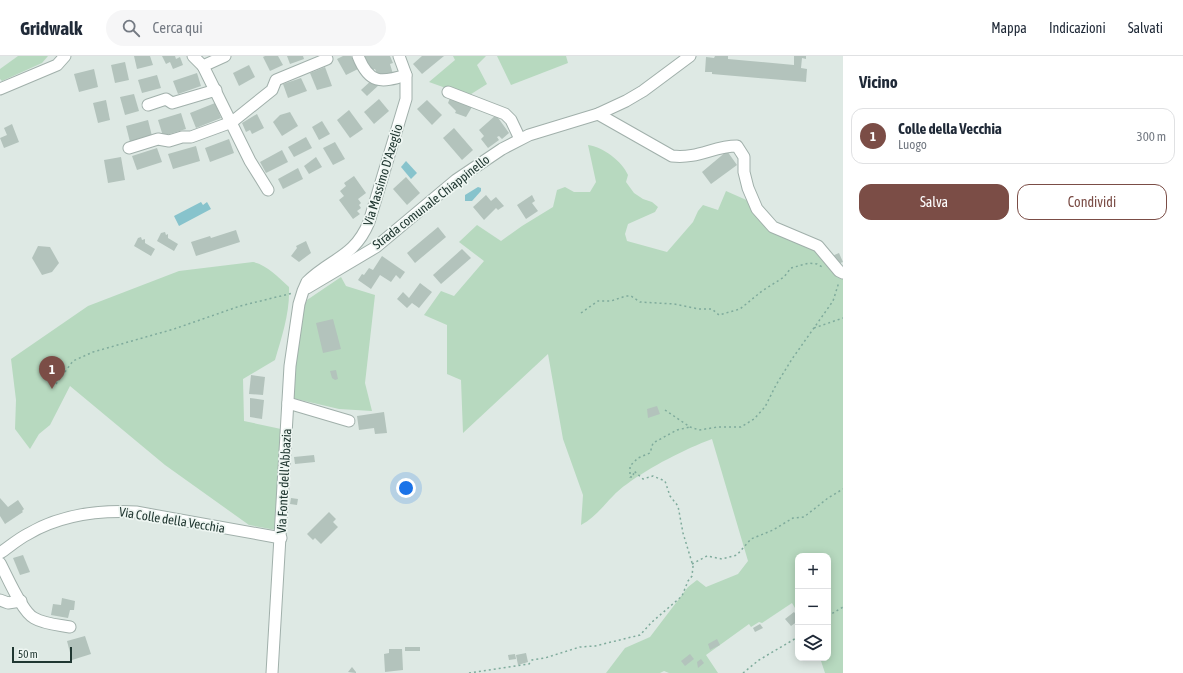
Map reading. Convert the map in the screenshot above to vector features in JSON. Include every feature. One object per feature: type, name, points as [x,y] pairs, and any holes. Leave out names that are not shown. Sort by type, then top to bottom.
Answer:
[{"type":"street","points":[[0,89],[56,65],[65,56]]},
{"type":"street","points":[[193,56],[204,66],[250,161],[268,190]]},
{"type":"street","points":[[204,66],[225,56]]},
{"type":"street","points":[[358,56],[368,72],[378,80],[389,80],[406,74]]},
{"type":"street","name":"Strada comunale Chiappinello","points":[[303,291],[376,247],[456,180],[490,156],[520,139],[555,126],[598,114],[638,94],[690,56]]},
{"type":"street","name":"Via Massimo D'Azeglio","points":[[303,291],[314,276],[355,247],[364,233],[405,102],[407,91],[406,74],[401,57]]},
{"type":"street","points":[[129,148],[158,139],[169,141],[182,137],[191,137],[232,122],[272,90],[276,80],[327,59]]},
{"type":"street","points":[[148,105],[166,99],[172,103],[216,90]]},
{"type":"street","points":[[448,92],[505,114],[511,120],[520,139]]},
{"type":"street","points":[[598,114],[672,156],[685,157],[701,155],[728,146],[738,146],[744,157],[744,172],[748,188],[757,209],[773,227],[818,246],[841,272]]},
{"type":"street","name":"Via Fonte dell'Abbazia","points":[[272,673],[288,403],[293,343],[303,291]]},
{"type":"street","points":[[288,403],[349,421]]},
{"type":"street","name":"Via Colle della Vecchia","points":[[0,554],[28,534],[63,519],[113,511],[136,512],[281,538]]},
{"type":"street","points":[[0,562],[25,611],[33,618],[42,622],[70,627]]},
{"type":"street","points":[[0,600],[8,603],[21,602]]},
{"type":"path","points":[[581,313],[598,301],[611,301],[626,296],[631,296],[640,302],[712,309],[719,315],[740,309],[762,291],[784,277],[791,268],[809,263],[841,272],[834,301],[776,385],[765,407],[754,419],[740,427],[718,427],[699,430],[690,427],[665,410]]},
{"type":"path","points":[[56,384],[73,361],[93,352],[174,329],[240,306],[303,291]]},
{"type":"path","points":[[814,328],[843,318]]},
{"type":"path","points":[[469,673],[529,664],[532,660],[545,658],[580,647],[595,646],[640,635],[652,622],[682,596],[688,581],[692,576],[692,564],[683,533],[678,506],[670,496],[665,481],[653,476],[643,479],[634,471],[633,477],[630,477],[630,466],[638,458],[650,453],[654,443],[677,430],[690,427]]},
{"type":"path","points":[[692,564],[707,556],[722,560],[737,555],[751,539],[773,530],[793,518],[804,517],[828,498],[843,489]]},
{"type":"path","points":[[831,614],[843,607]]},
{"type":"path","points":[[743,673],[759,660],[795,639]]},
{"type":"green space","points":[[18,56],[48,56],[42,63],[2,81],[0,79],[0,69]]},
{"type":"green space","points":[[453,56],[486,56],[477,65],[487,84],[468,96],[429,82],[455,60]]},
{"type":"green space","points":[[497,56],[566,56],[568,63],[511,85]]},
{"type":"green space","points":[[588,145],[594,146],[606,152],[617,160],[628,175],[626,182],[634,193],[643,199],[652,202],[658,207],[655,212],[628,224],[625,234],[627,241],[667,252],[693,222],[698,211],[703,205],[718,210],[726,191],[760,206],[775,223],[818,243],[843,277],[843,673],[825,673],[821,661],[831,661],[831,553],[795,553],[795,608],[792,603],[762,623],[759,622],[751,627],[749,624],[706,655],[718,673],[669,673],[664,671],[660,673],[606,673],[625,648],[650,637],[688,587],[697,580],[706,587],[738,574],[748,561],[712,439],[646,471],[621,489],[594,516],[581,525],[583,495],[563,439],[548,354],[463,433],[461,380],[447,374],[447,325],[424,315],[441,291],[454,296],[484,261],[459,242],[477,225],[501,241],[553,207],[557,190],[565,187],[574,192],[590,192],[596,182]]},
{"type":"green space","points":[[253,262],[268,269],[289,287],[287,315],[275,360],[243,379],[244,421],[281,429],[276,530],[249,525],[165,465],[70,386],[50,425],[39,434],[30,449],[15,429],[16,400],[11,359],[88,306],[179,271]]},
{"type":"green space","points":[[341,277],[346,286],[375,295],[365,383],[372,411],[339,409],[292,398],[301,313],[307,300]]},
{"type":"water","points":[[406,161],[417,173],[411,179],[401,167]]},
{"type":"water","points":[[478,187],[481,188],[481,191],[472,201],[465,201],[465,195]]},
{"type":"water","points":[[201,202],[203,205],[207,202],[211,209],[179,226],[174,216]]},
{"type":"building","points":[[134,56],[150,56],[153,65],[137,69]]},
{"type":"building","points":[[162,56],[175,56],[176,59],[180,57],[183,65],[173,69],[170,62],[166,64]]},
{"type":"building","points":[[278,56],[283,65],[270,71],[263,57]]},
{"type":"building","points":[[287,56],[303,56],[304,59],[290,64]]},
{"type":"building","points":[[343,56],[351,56],[358,69],[346,75],[337,59]]},
{"type":"building","points":[[361,56],[390,56],[393,63],[390,64],[393,74],[379,78],[375,69],[370,71]]},
{"type":"building","points":[[422,56],[444,56],[422,74],[413,64]]},
{"type":"building","points":[[715,56],[728,56],[728,59],[794,65],[794,56],[806,56],[806,59],[802,58],[801,68],[807,69],[806,82],[712,74],[712,72],[705,72],[706,57],[714,58]]},
{"type":"building","points":[[125,62],[129,80],[115,83],[111,65]]},
{"type":"building","points":[[249,65],[255,77],[239,86],[233,73]]},
{"type":"building","points":[[325,67],[332,86],[317,90],[310,73]]},
{"type":"building","points":[[94,69],[98,87],[79,92],[74,74]]},
{"type":"building","points":[[197,73],[201,86],[178,94],[173,81]]},
{"type":"building","points":[[157,75],[161,88],[142,93],[138,80]]},
{"type":"building","points":[[301,78],[307,91],[288,98],[283,84]]},
{"type":"building","points":[[373,79],[380,84],[367,96],[361,90]]},
{"type":"building","points":[[134,94],[139,111],[125,115],[120,97]]},
{"type":"building","points":[[450,98],[472,107],[466,117],[455,113],[456,111],[448,103]]},
{"type":"building","points":[[379,99],[389,111],[374,124],[364,112]]},
{"type":"building","points":[[106,100],[110,120],[98,123],[93,103]]},
{"type":"building","points":[[427,100],[442,115],[432,125],[417,109]]},
{"type":"building","points":[[215,103],[221,118],[196,128],[190,113]]},
{"type":"building","points":[[349,110],[363,129],[350,138],[337,120]]},
{"type":"building","points":[[290,112],[298,126],[282,136],[273,122],[280,115]]},
{"type":"building","points":[[181,113],[186,129],[163,136],[158,120]]},
{"type":"building","points":[[257,114],[264,128],[252,134],[250,130],[246,132],[242,123]]},
{"type":"building","points":[[496,115],[509,133],[502,139],[499,136],[497,137],[499,140],[488,148],[481,139],[484,136],[479,130]]},
{"type":"building","points":[[148,120],[152,136],[130,142],[126,126]]},
{"type":"building","points":[[322,121],[330,134],[319,140],[312,127]]},
{"type":"building","points":[[12,124],[19,142],[4,148],[0,138],[7,135],[4,128]]},
{"type":"building","points":[[454,128],[473,150],[462,160],[443,138]]},
{"type":"building","points":[[306,137],[312,148],[294,157],[288,147]]},
{"type":"building","points":[[229,139],[234,153],[210,162],[205,148]]},
{"type":"building","points":[[335,142],[345,159],[333,165],[323,148]]},
{"type":"building","points":[[196,146],[200,161],[173,169],[168,154]]},
{"type":"building","points":[[157,148],[162,162],[137,170],[132,156]]},
{"type":"building","points":[[282,150],[288,162],[266,173],[260,162]]},
{"type":"building","points":[[727,151],[737,165],[711,184],[702,172]]},
{"type":"building","points":[[121,157],[125,180],[108,183],[104,160]]},
{"type":"building","points":[[316,157],[322,167],[309,174],[304,166]]},
{"type":"building","points":[[298,168],[303,179],[283,189],[278,179]]},
{"type":"building","points":[[354,176],[366,193],[358,199],[361,203],[359,205],[361,208],[357,211],[360,214],[353,219],[339,200],[344,196],[340,191],[346,186],[344,183]]},
{"type":"building","points":[[406,177],[420,193],[407,205],[393,189]]},
{"type":"building","points":[[486,195],[491,201],[496,197],[504,206],[498,210],[496,208],[484,220],[473,207]]},
{"type":"building","points":[[532,195],[535,201],[532,203],[538,211],[526,219],[517,205]]},
{"type":"building","points":[[438,227],[446,237],[415,263],[407,253]]},
{"type":"building","points":[[236,230],[240,242],[196,256],[191,242],[210,236],[211,238]]},
{"type":"building","points":[[165,232],[166,235],[168,234],[168,238],[178,244],[174,251],[157,241],[161,233]]},
{"type":"building","points":[[141,237],[142,240],[145,239],[145,243],[155,249],[151,256],[134,246],[138,238]]},
{"type":"building","points":[[306,241],[311,253],[299,262],[291,256],[297,248],[296,246]]},
{"type":"building","points":[[38,246],[50,247],[59,263],[52,272],[42,275],[32,258]]},
{"type":"building","points":[[462,249],[471,258],[441,284],[433,275]]},
{"type":"building","points":[[839,253],[843,262],[835,265],[832,256]]},
{"type":"building","points":[[382,256],[405,272],[400,279],[396,275],[391,282],[380,275],[371,289],[358,280],[369,268],[373,270]]},
{"type":"building","points":[[420,283],[432,292],[419,308],[412,303],[407,308],[397,299],[403,292],[409,298]]},
{"type":"building","points":[[333,319],[341,349],[323,353],[316,323]]},
{"type":"building","points":[[336,370],[338,379],[335,380],[332,378],[330,371]]},
{"type":"building","points":[[251,375],[265,377],[263,395],[249,394]]},
{"type":"building","points":[[250,398],[264,400],[262,419],[250,417]]},
{"type":"building","points":[[657,406],[660,414],[648,418],[647,409]]},
{"type":"building","points":[[384,412],[387,433],[375,434],[374,428],[359,430],[357,416]]},
{"type":"building","points":[[314,455],[315,462],[295,464],[294,457]]},
{"type":"building","points":[[0,498],[8,507],[18,500],[24,509],[22,511],[23,512],[5,524],[0,516]]},
{"type":"building","points":[[291,498],[298,499],[297,505],[290,504]]},
{"type":"building","points":[[329,512],[336,519],[333,522],[338,527],[321,544],[315,538],[313,540],[307,534]]},
{"type":"building","points":[[23,555],[30,572],[20,575],[13,558]]},
{"type":"building","points":[[62,598],[75,601],[74,610],[70,610],[68,618],[51,615],[53,604],[61,605]]},
{"type":"building","points":[[794,612],[795,613],[795,623],[791,626],[785,619]]},
{"type":"building","points":[[760,624],[763,628],[755,632],[753,628]]},
{"type":"building","points":[[85,636],[91,654],[72,660],[67,641]]},
{"type":"building","points":[[717,639],[720,645],[710,650],[708,644]]},
{"type":"building","points":[[405,647],[420,647],[420,651],[405,651]]},
{"type":"building","points":[[389,649],[402,649],[403,670],[385,672],[384,654],[389,653]]},
{"type":"building","points":[[526,653],[528,662],[518,665],[516,655]]},
{"type":"building","points":[[515,654],[516,659],[509,660],[508,655]]},
{"type":"building","points":[[690,654],[694,659],[685,666],[681,661]]},
{"type":"building","points":[[701,659],[704,663],[698,668],[697,662]]},
{"type":"building","points":[[352,667],[356,672],[356,673],[348,672]]},
{"type":"place","name":"Colle della Vecchia","points":[[52,389]]}]
